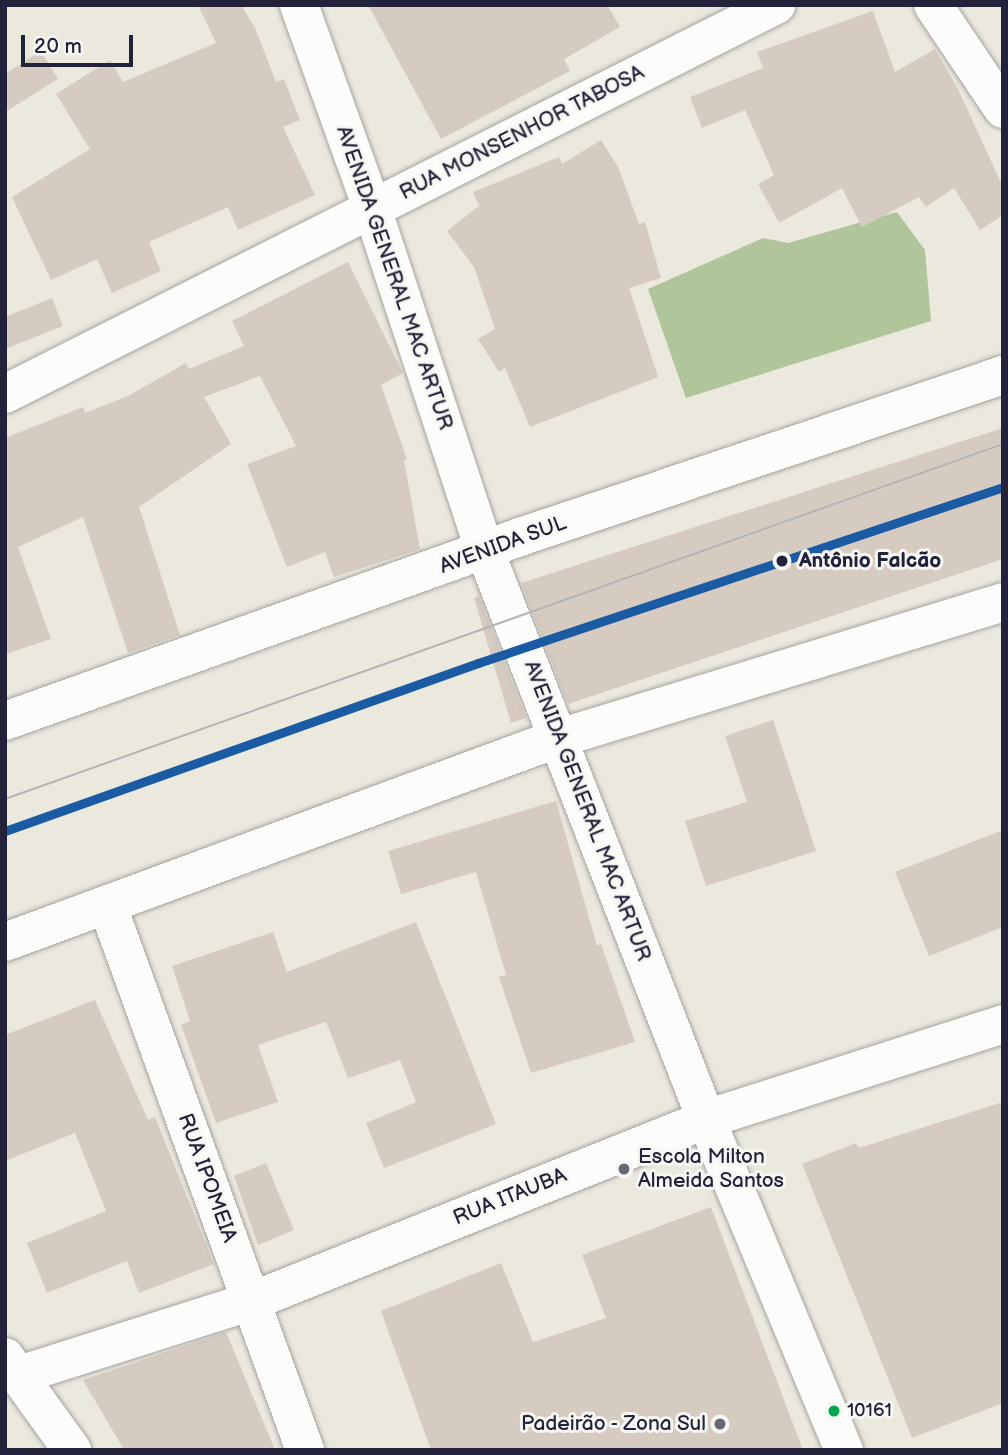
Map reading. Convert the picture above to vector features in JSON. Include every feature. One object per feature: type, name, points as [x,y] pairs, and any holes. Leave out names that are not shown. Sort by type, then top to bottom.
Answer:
[{"type":"street","name":"AVENIDA GENERAL MAC ARTUR","points":[[299,5],[372,208],[485,551],[706,1119],[844,1450]]},
{"type":"street","name":"RUA MONSENHOR TABOSA","points":[[5,394],[776,5]]},
{"type":"street","points":[[933,5],[1003,109]]},
{"type":"street","name":"AVENIDA SUL","points":[[5,721],[485,551],[1003,375]]},
{"type":"street","points":[[5,942],[107,908],[559,738],[1003,601]]},
{"type":"street","name":"RUA IPOMEIA","points":[[107,908],[304,1450]]},
{"type":"street","name":"RUA ITAUBA","points":[[12,1366],[251,1301],[706,1119],[1003,1024]]},
{"type":"street","points":[[12,1366],[72,1450]]},
{"type":"green space","points":[[897,212],[925,250],[931,321],[686,398],[648,289],[763,238],[788,243]]},
{"type":"building","points":[[198,5],[241,5],[255,28],[276,82],[284,79],[300,120],[283,127],[315,195],[238,230],[228,207],[149,242],[161,271],[112,293],[97,259],[51,280],[12,197],[90,149],[56,94],[110,60],[123,82],[216,43]]},
{"type":"building","points":[[368,5],[607,5],[620,27],[564,59],[570,71],[441,139]]},
{"type":"building","points":[[873,11],[895,72],[935,49],[958,89],[1003,187],[1003,215],[980,230],[954,188],[926,207],[919,197],[862,227],[842,188],[779,223],[758,184],[774,175],[745,110],[702,128],[690,97],[763,68],[757,52]]},
{"type":"building","points":[[41,51],[58,79],[5,112],[5,74]]},
{"type":"building","points":[[601,140],[618,167],[639,224],[645,222],[661,278],[629,288],[658,377],[530,427],[505,368],[499,372],[478,339],[495,329],[474,267],[447,231],[479,206],[473,192],[559,157],[562,164]]},
{"type":"building","points":[[348,262],[403,373],[381,385],[407,459],[404,460],[420,549],[334,577],[325,552],[287,567],[247,464],[296,446],[260,376],[204,397],[231,444],[139,507],[180,635],[128,653],[83,517],[18,547],[51,639],[5,654],[5,438],[83,407],[85,413],[128,396],[186,363],[189,369],[244,346],[232,321]]},
{"type":"building","points":[[52,298],[63,326],[5,349],[5,317]]},
{"type":"building","name":"Antônio Falcão","points":[[1003,428],[1003,559],[568,704],[521,583]]},
{"type":"building","points":[[479,596],[526,718],[511,723],[474,598]]},
{"type":"building","points":[[773,720],[816,851],[706,886],[685,821],[747,802],[725,736]]},
{"type":"building","points":[[556,801],[597,946],[601,944],[635,1042],[531,1073],[499,977],[506,975],[476,872],[401,894],[388,851]]},
{"type":"building","points":[[1003,830],[1003,927],[929,956],[895,872]]},
{"type":"building","points":[[416,922],[496,1124],[384,1168],[366,1123],[416,1102],[400,1060],[348,1078],[326,1022],[258,1045],[278,1102],[216,1123],[181,1025],[190,1021],[172,966],[273,932],[287,972]]},
{"type":"building","points":[[95,1000],[148,1120],[155,1117],[214,1264],[139,1293],[127,1261],[47,1293],[27,1243],[106,1211],[75,1133],[5,1161],[5,1035]]},
{"type":"building","points":[[1003,1102],[1003,1403],[912,1438],[802,1164],[856,1143],[859,1148]]},
{"type":"building","points":[[266,1163],[294,1230],[258,1245],[234,1176]]},
{"type":"building","points":[[711,1207],[803,1450],[431,1450],[381,1311],[501,1263],[533,1342],[606,1318],[582,1255]]},
{"type":"building","points":[[226,1332],[275,1450],[124,1450],[83,1380]]},
{"type":"tram line","points":[[5,799],[1003,444]]},
{"type":"metro line","name":"Sul","points":[[5,831],[478,663],[1003,487]]},
{"type":"place","name":"Antônio Falcão","points":[[782,561]]},
{"type":"place","name":"Escola Milton Almeida Santos","points":[[624,1169]]},
{"type":"place","name":"10161","points":[[834,1411]]},
{"type":"place","name":"Padeirão - Zona Sul","points":[[720,1424]]}]
